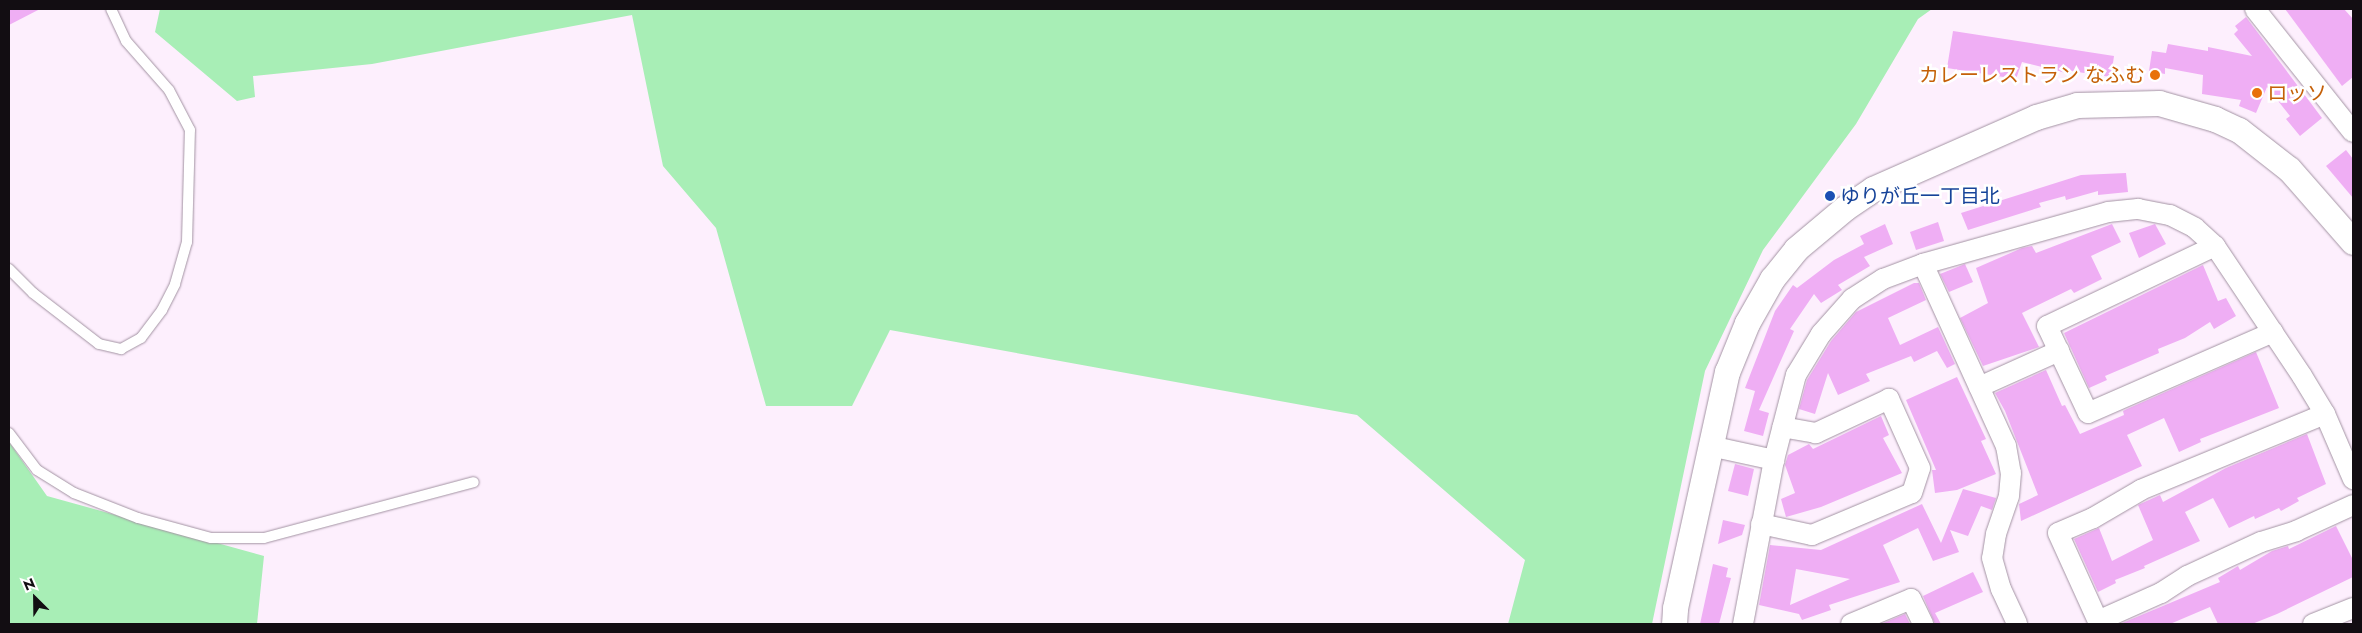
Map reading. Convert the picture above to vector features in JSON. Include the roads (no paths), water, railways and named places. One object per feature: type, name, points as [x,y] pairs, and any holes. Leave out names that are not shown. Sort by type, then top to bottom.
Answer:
[{"type":"street","points":[[2255,9],[2353,132]]},
{"type":"street","points":[[1674,624],[1727,372],[1746,323],[1772,279],[1796,249],[1844,208],[1873,189],[2036,117],[2077,105],[2128,102],[2158,103],[2215,119],[2240,130],[2289,169],[2353,242]]},
{"type":"street","points":[[1743,624],[1774,460],[1796,375],[1821,334],[1852,299],[1883,279],[1923,264],[2108,212],[2138,209],[2170,215],[2195,228],[2215,246],[2325,414],[2353,479]]},
{"type":"street","points":[[2215,246],[2047,326],[2088,413],[2273,332]]},
{"type":"street","points":[[1923,264],[2006,446],[2011,473],[2009,496],[1996,534],[1992,558],[2001,589],[2017,624]]},
{"type":"street","points":[[1979,387],[2059,351]]},
{"type":"street","points":[[1761,524],[1812,535],[1912,493],[1920,468],[1889,399],[1816,433],[1783,427]]},
{"type":"street","points":[[2325,414],[2141,490],[2093,518],[2058,533],[2098,621],[2161,593],[2187,576],[2261,542],[2296,531],[2353,506]]},
{"type":"street","points":[[1710,446],[1774,460]]},
{"type":"street","points":[[1851,624],[1911,599],[1923,624]]},
{"type":"street","points":[[2313,624],[2353,608]]},
{"type":"lane","points":[[9,269],[33,293],[98,344],[121,349],[141,338],[162,310],[175,284],[186,242],[190,130],[169,90],[126,41],[111,9]]},
{"type":"lane","points":[[9,433],[37,470],[74,493],[138,518],[212,538],[264,538],[474,482]]},
{"type":"place","name":"カレーレストラン なふむ","points":[[2155,75]]},
{"type":"place","name":"ロッソ","points":[[2257,93]]},
{"type":"place","name":"ゆりが丘一丁目北","points":[[1830,196]]}]
